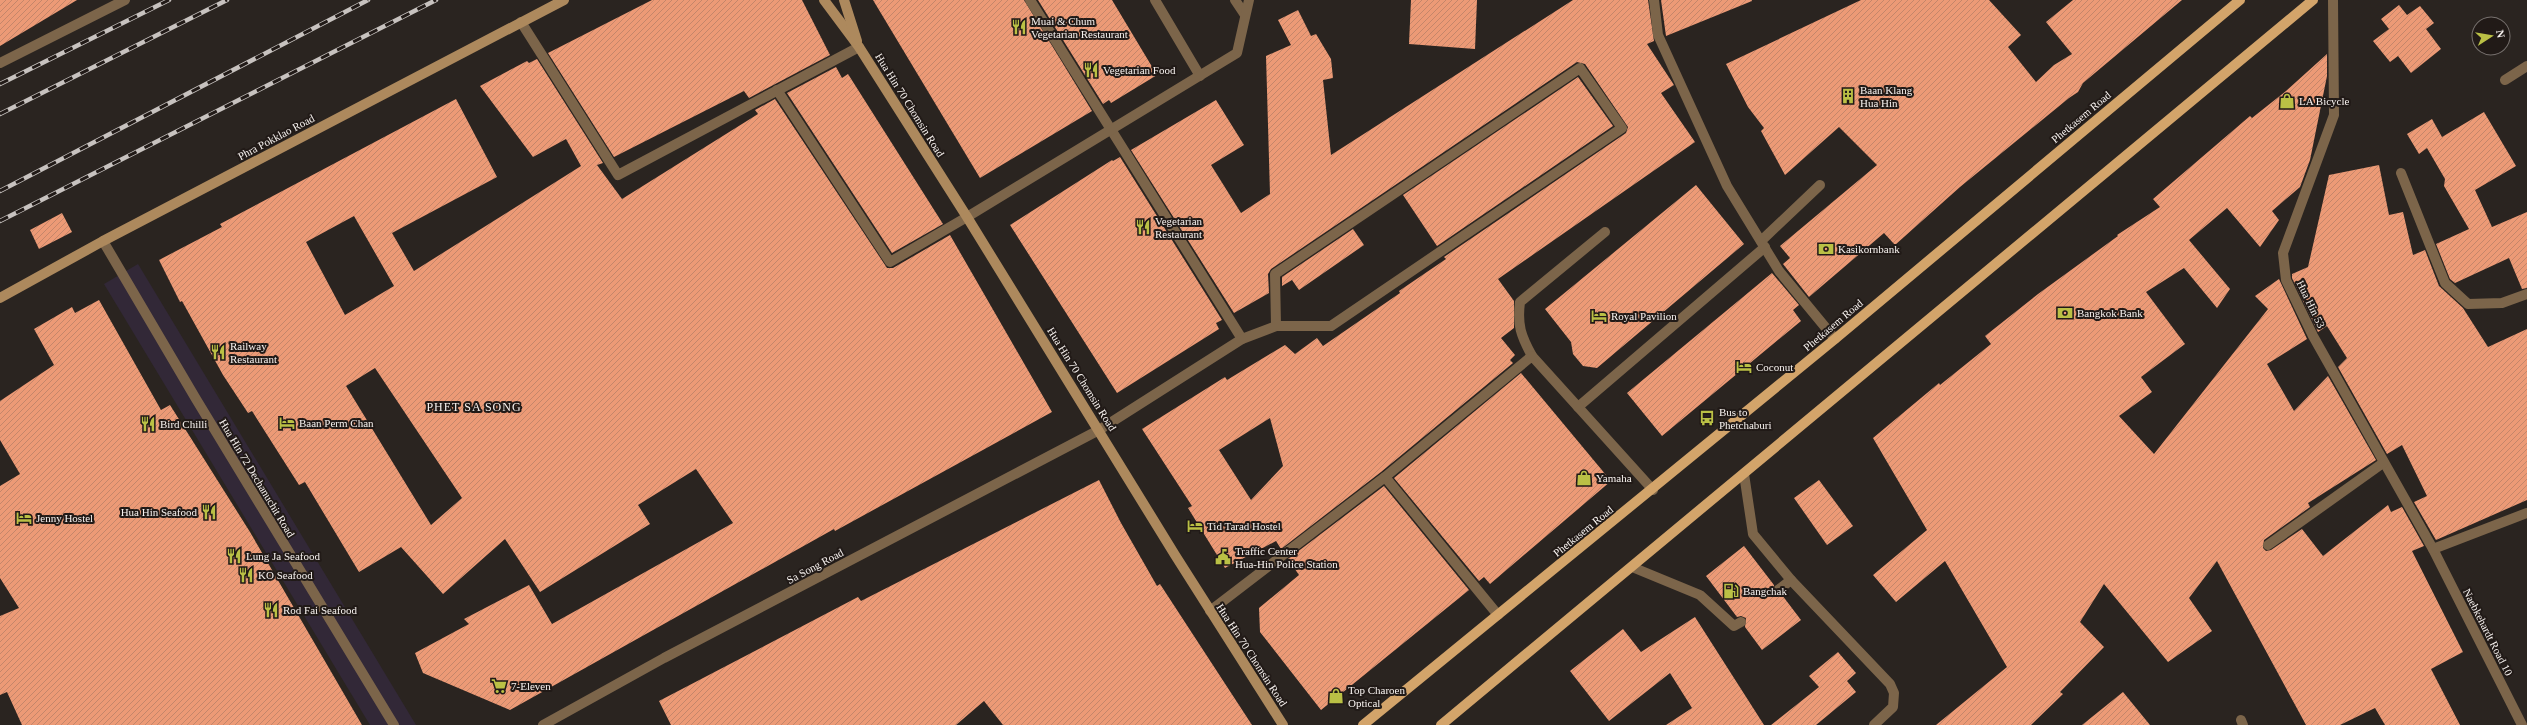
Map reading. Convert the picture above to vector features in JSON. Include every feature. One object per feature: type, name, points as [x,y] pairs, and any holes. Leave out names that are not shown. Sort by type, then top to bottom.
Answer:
[{"type":"main road","name":"Phra Pokklao Road","points":[[0,298],[103,241],[564,0]]},
{"type":"main road","name":"Hua Hin 70 Chomsin Road","points":[[824,0],[859,47],[967,217],[1210,611],[1283,725]]},
{"type":"main road","name":"Hua Hin 70 Chomsin Road","points":[[844,0],[859,47]]},
{"type":"main road","name":"Phetkasem Road","points":[[1363,725],[1835,340],[2240,0]]},
{"type":"main road","points":[[1441,725],[2312,0]]},
{"type":"street","points":[[0,63],[125,0]]},
{"type":"street","points":[[1030,0],[1110,131],[1242,339]]},
{"type":"street","points":[[1155,0],[1200,76]]},
{"type":"street","points":[[1235,0],[1245,15]]},
{"type":"street","points":[[777,90],[890,262],[1110,131],[1237,53],[1249,0]]},
{"type":"street","points":[[1654,0],[1658,35],[1727,186],[1779,271],[1835,340]]},
{"type":"street","name":"Hua Hin 53","points":[[2333,0],[2334,115],[2283,253],[2286,280],[2313,336],[2383,463],[2433,549]]},
{"type":"street","points":[[521,22],[618,175],[859,47]]},
{"type":"street","points":[[2505,80],[2527,66]]},
{"type":"street","points":[[1580,68],[1622,128],[1331,326],[1276,326],[1274,274],[1580,68]]},
{"type":"street","points":[[2400,173],[2445,283],[2468,304],[2502,303],[2527,294]]},
{"type":"street","points":[[1578,407],[1763,244],[1820,185]]},
{"type":"street","points":[[1605,232],[1520,302],[1518,316],[1520,336],[1532,356],[1653,490]]},
{"type":"street","name":"Hua Hin 72 Dechanuchit Road","points":[[103,241],[199,405],[394,725]]},
{"type":"street","name":"Sa Song Road","points":[[542,725],[664,658],[1099,430],[1242,339],[1276,326]]},
{"type":"street","points":[[1210,611],[1385,477],[1532,356]]},
{"type":"street","points":[[2268,545],[2383,463]]},
{"type":"street","points":[[1744,474],[1753,534],[1791,580],[1890,684],[1894,692],[1893,707],[1874,725]]},
{"type":"street","points":[[1385,477],[1498,615]]},
{"type":"street","points":[[2433,549],[2527,512]]},
{"type":"street","name":"Naebkehardt Road 10","points":[[2433,549],[2522,725]]},
{"type":"street","points":[[1632,567],[1700,594],[1734,626],[1740,622]]},
{"type":"street","points":[[1778,590],[1791,580]]},
{"type":"shaded area","points":[[138,264],[416,725],[370,725],[104,284]]},
{"type":"building","points":[[0,0],[77,0],[0,46]]},
{"type":"building","points":[[652,0],[802,0],[830,55],[749,98],[744,91],[614,157],[548,53]]},
{"type":"building","points":[[873,0],[1024,0],[1092,111],[980,178]]},
{"type":"building","points":[[1038,0],[1112,0],[1157,75],[1111,103],[1109,100],[1103,104]]},
{"type":"building","points":[[1411,0],[1477,0],[1475,49],[1409,44]]},
{"type":"building","points":[[1573,0],[1648,0],[1654,41],[1647,44],[1674,85],[1661,93],[1695,142],[1498,279],[1514,301],[1514,328],[1501,338],[1515,355],[1510,360],[1513,363],[1381,472],[1281,549],[1276,541],[1225,568],[1188,508],[1192,506],[1142,429],[1225,377],[1227,380],[1285,345],[1295,354],[1317,338],[1323,346],[1400,293],[1399,291],[1446,259],[1444,257],[1626,133],[1628,127],[1585,64],[1577,62],[1271,269],[1268,274],[1269,293],[1234,313],[1131,150],[1216,100],[1244,145],[1211,165],[1241,213],[1270,194],[1266,56],[1291,45],[1278,20],[1298,10],[1311,36],[1316,34],[1331,59],[1333,78],[1323,80],[1331,155]],"holes":[[[1270,418],[1283,466],[1251,500],[1219,450]]]},
{"type":"building","points":[[1661,0],[1752,0],[1752,1],[1666,36]]},
{"type":"building","points":[[1861,0],[1989,0],[2021,35],[2008,47],[2036,82],[2054,65],[2072,54],[2046,22],[2073,0],[2182,0],[2083,83],[2078,92],[1960,187],[1895,245],[1884,233],[1809,297],[1783,264],[1790,258],[1780,246],[1877,165],[1839,127],[1785,175],[1761,131],[1764,128],[1748,107],[1726,64]]},
{"type":"building","points":[[2399,5],[2407,15],[2420,6],[2434,23],[2426,29],[2441,49],[2411,73],[2398,56],[2390,62],[2373,41],[2389,29],[2381,19]]},
{"type":"building","points":[[2327,54],[2327,76],[2310,160],[2300,187],[2272,211],[2279,220],[2260,247],[2227,208],[2189,240],[2230,289],[2217,308],[2184,268],[2146,292],[2185,344],[2141,377],[2152,392],[2119,416],[2154,454],[2268,309],[2255,296],[2279,279],[2307,339],[2267,364],[2294,411],[2328,376],[2376,460],[2308,503],[2310,507],[2264,540],[2263,548],[2266,551],[2271,550],[2302,529],[2323,556],[2388,505],[2391,512],[2402,507],[2424,546],[2412,551],[2463,652],[2431,669],[2460,725],[2385,725],[2375,708],[2340,725],[2306,725],[2217,561],[2189,598],[2212,631],[2168,662],[2104,584],[2080,622],[2104,647],[2060,692],[2063,694],[2031,725],[1936,725],[2007,667],[1945,561],[1896,602],[1873,575],[1927,530],[1873,438],[1939,383],[1940,385],[1991,344],[1985,336],[2038,294],[2118,236],[2117,235],[2160,207],[2153,199],[2250,116],[2252,118],[2286,91]]},
{"type":"building","points":[[537,59],[603,163],[597,165],[622,199],[758,114],[755,110],[775,99],[887,268],[893,268],[950,235],[1052,412],[835,531],[834,529],[510,710],[423,673],[415,653],[469,624],[464,619],[529,585],[552,624],[733,523],[696,469],[638,505],[650,524],[540,592],[505,539],[443,594],[401,547],[359,572],[305,482],[299,485],[252,411],[248,413],[223,375],[182,301],[180,302],[159,260],[222,227],[220,224],[456,99],[497,177],[392,233],[414,271],[581,166],[566,139],[533,157],[480,86],[527,61],[529,63]],"holes":[[[354,216],[394,286],[345,315],[306,242]],[[375,368],[462,498],[431,525],[346,386]]]},
{"type":"building","points":[[836,67],[842,78],[848,74],[943,224],[892,253],[787,93]]},
{"type":"building","points":[[1578,77],[1613,126],[1437,246],[1403,195]]},
{"type":"building","points":[[2484,112],[2516,166],[2475,190],[2492,227],[2527,212],[2527,288],[2522,289],[2509,258],[2455,283],[2450,279],[2436,244],[2469,229],[2444,186],[2445,179],[2427,148],[2419,154],[2407,134],[2432,119],[2442,137]]},
{"type":"building","points":[[1120,157],[1222,320],[1216,323],[1219,329],[1117,393],[1010,225],[1112,160],[1113,161]]},
{"type":"building","points":[[2379,165],[2389,215],[2403,212],[2413,255],[2425,250],[2439,286],[2463,308],[2488,347],[2527,329],[2527,500],[2436,540],[2414,502],[2427,496],[2402,445],[2387,454],[2338,367],[2347,358],[2327,326],[2318,332],[2292,278],[2292,274],[2308,267],[2329,175]]},
{"type":"building","points":[[1696,185],[1744,244],[1597,368],[1583,366],[1573,354],[1571,342],[1545,309]]},
{"type":"building","points":[[62,213],[72,232],[39,249],[30,230]]},
{"type":"building","points":[[1353,229],[1364,245],[1299,290],[1292,280],[1282,286],[1282,277]]},
{"type":"building","points":[[1772,273],[1799,305],[1793,310],[1801,321],[1662,436],[1627,393]]},
{"type":"building","points":[[99,300],[161,410],[170,405],[250,532],[362,725],[22,725],[7,692],[0,695],[0,616],[19,608],[0,578],[0,486],[20,474],[0,440],[0,401],[54,365],[34,329],[72,307],[75,313]]},
{"type":"building","points":[[1521,373],[1611,481],[1490,584],[1484,577],[1479,581],[1394,478]]},
{"type":"building","points":[[1099,480],[1121,523],[1157,586],[1160,584],[1252,725],[1003,725],[984,701],[956,725],[671,725],[659,701],[858,597],[861,601]]},
{"type":"building","points":[[1819,480],[1853,526],[1827,545],[1794,498]]},
{"type":"building","points":[[1384,486],[1469,590],[1321,710],[1260,632],[1259,608],[1299,575],[1288,559]]},
{"type":"building","points":[[1744,546],[1774,585],[1773,594],[1776,596],[1782,595],[1801,620],[1762,650],[1745,627],[1746,618],[1741,616],[1737,617],[1706,576]]},
{"type":"building","points":[[1695,617],[1764,725],[1666,725],[1692,708],[1670,673],[1609,721],[1570,671],[1623,629],[1641,652]]},
{"type":"building","points":[[1838,652],[1856,673],[1847,681],[1856,692],[1816,725],[1771,725],[1819,687],[1809,676]]},
{"type":"building","points":[[2123,692],[2150,725],[2082,725]]},
{"type":"railway","points":[[0,84],[169,0]]},
{"type":"railway","points":[[0,114],[227,0]]},
{"type":"railway","points":[[0,191],[368,0]]},
{"type":"railway","points":[[0,221],[436,0]]},
{"type":"place","name":"Muai & Chum Vegetarian Restaurant","points":[[1019,27]]},
{"type":"place","name":"Vegetarian Food","points":[[1091,70]]},
{"type":"place","name":"Baan Klang Hua Hin","points":[[1848,96]]},
{"type":"place","name":"LA Bicycle","points":[[2287,101]]},
{"type":"place","name":"Vegetarian Restaurant","points":[[1143,227]]},
{"type":"place","name":"Kasikornbank","points":[[1826,249]]},
{"type":"place","name":"Bangkok Bank","points":[[2065,313]]},
{"type":"place","name":"Royal Pavilion","points":[[1599,316]]},
{"type":"place","name":"Railway Restaurant","points":[[218,352]]},
{"type":"place","name":"Coconut","points":[[1744,367]]},
{"type":"place","name":"Bus to Phetchaburi","points":[[1707,418]]},
{"type":"place","name":"Baan Perm Chan","points":[[287,423]]},
{"type":"place","name":"Bird Chilli","points":[[148,424]]},
{"type":"place","name":"Yamaha","points":[[1584,478]]},
{"type":"place","name":"Hua Hin Seafood","points":[[209,512]]},
{"type":"place","name":"Jenny Hostel","points":[[24,518]]},
{"type":"place","name":"Tid Tarad Hostel","points":[[1195,526]]},
{"type":"place","name":"Lung Ja Seafood","points":[[234,556]]},
{"type":"place","name":"Traffic Center Hua-Hin Police Station","points":[[1223,557]]},
{"type":"place","name":"KO Seafood","points":[[246,575]]},
{"type":"place","name":"Bangchak","points":[[1731,591]]},
{"type":"place","name":"Rod Fai Seafood","points":[[271,610]]},
{"type":"place","name":"7-Eleven","points":[[499,686]]},
{"type":"place","name":"Top Charoen Optical","points":[[1336,696]]},
{"type":"district","name":"PHET SA SONG","points":[[474,407]]}]
